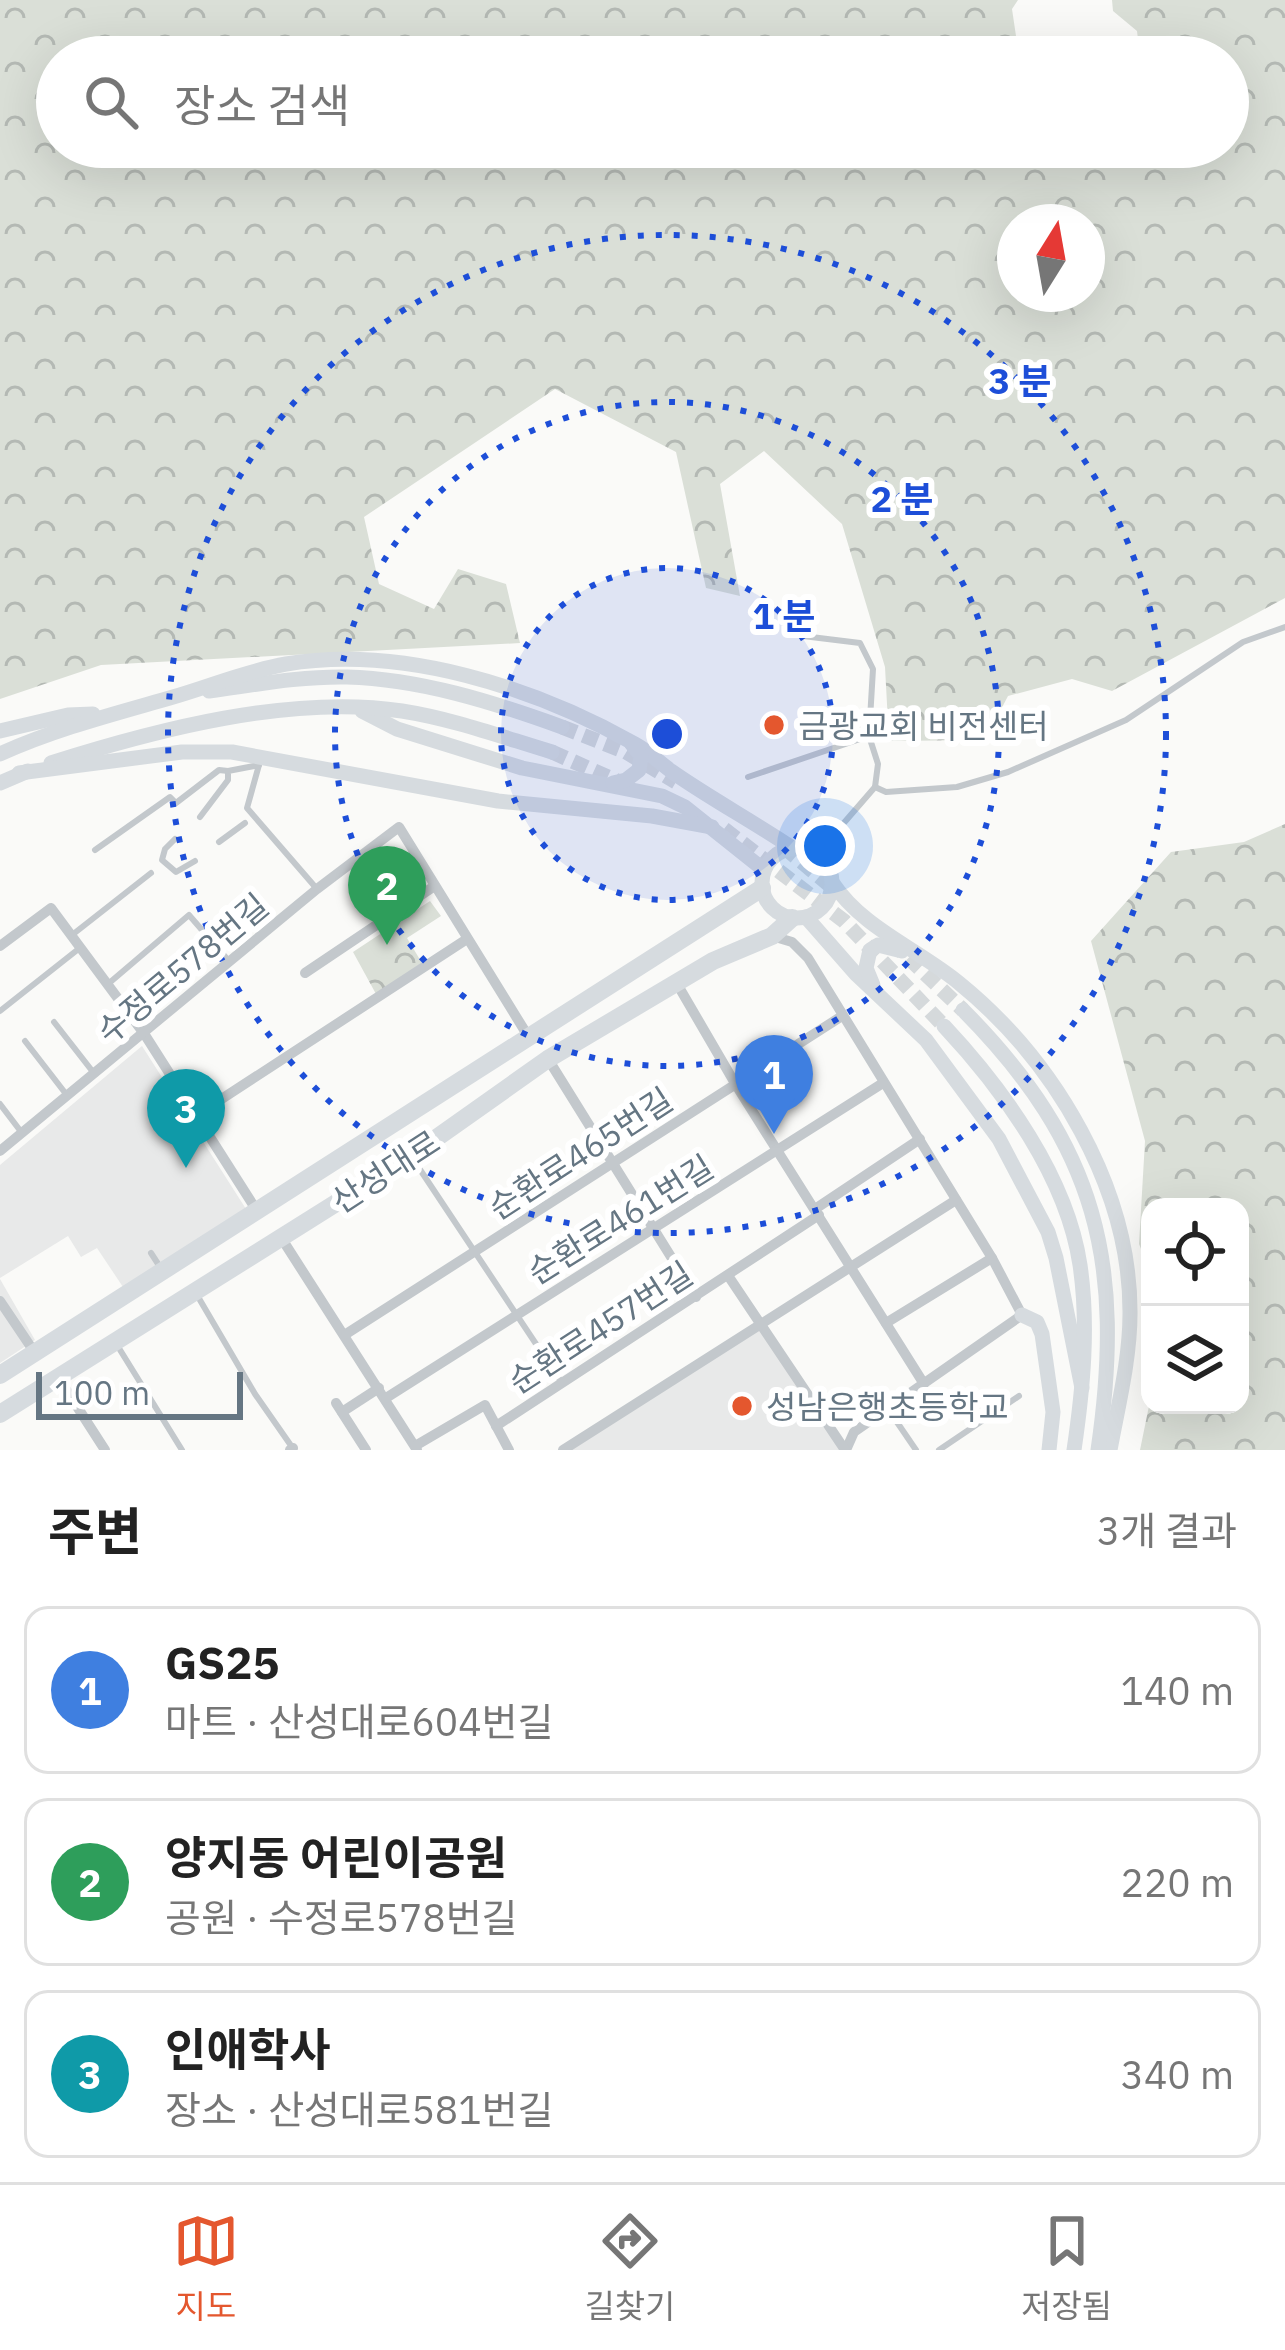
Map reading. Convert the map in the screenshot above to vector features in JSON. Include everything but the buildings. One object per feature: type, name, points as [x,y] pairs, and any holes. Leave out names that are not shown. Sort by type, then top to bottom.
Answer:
[{"type":"main road","points":[[0,754],[253,670],[358,658],[407,664],[529,696],[628,741],[822,859],[842,897],[865,918],[928,958],[1002,1024],[1075,1120],[1101,1173],[1125,1266],[1130,1314],[1110,1450]]},
{"type":"main road","points":[[182,694],[344,677],[384,680],[508,708],[562,727]]},
{"type":"main road","points":[[354,707],[397,729],[455,748],[662,796],[712,827],[763,879],[772,908],[799,918],[952,1072],[1021,1178],[1056,1258],[1082,1388]]},
{"type":"main road","points":[[0,783],[110,744],[317,708],[354,707],[441,718],[552,752]]},
{"type":"main road","points":[[0,731],[68,715],[120,712]]},
{"type":"main road","points":[[604,784],[626,780],[639,770],[640,756],[628,741]]},
{"type":"main road","points":[[20,773],[198,751],[232,752],[499,801],[712,827]]},
{"type":"main road","points":[[763,879],[776,855],[800,849]]},
{"type":"main road","name":"산성대로","points":[[0,1375],[763,879]]},
{"type":"main road","points":[[799,918],[826,904],[832,879]]},
{"type":"main road","name":"산성대로","points":[[0,1414],[195,1292],[288,1246],[548,1059],[676,982],[799,918]]},
{"type":"main road","points":[[877,992],[866,968],[869,950],[878,945],[928,958]]},
{"type":"main road","points":[[964,1010],[1000,1048],[1061,1132],[1093,1206],[1108,1307],[1107,1382],[1098,1450]]},
{"type":"main road","points":[[944,1026],[1011,1107],[1038,1152],[1071,1230],[1083,1289],[1082,1388],[1074,1450]]},
{"type":"main road","points":[[1022,1315],[1037,1322],[1042,1334],[1053,1412],[1049,1450]]},
{"type":"street","name":"수정로578번길","points":[[0,1151],[399,827],[434,887]]},
{"type":"street","points":[[305,973],[434,887],[528,1036]]},
{"type":"street","points":[[0,946],[51,908],[145,1035],[256,1211]]},
{"type":"street","points":[[729,1277],[845,1450],[854,1432],[1022,1315],[808,958],[792,942],[772,936]]},
{"type":"street","points":[[196,1115],[467,939]]},
{"type":"street","points":[[676,982],[925,1384]]},
{"type":"street","name":"순환로465번길","points":[[346,1334],[842,1016]]},
{"type":"street","points":[[548,1059],[696,1297]]},
{"type":"street","name":"순환로461번길","points":[[366,1450],[339,1407],[383,1393],[518,1316],[883,1083]]},
{"type":"street","name":"순환로457번길","points":[[416,1448],[485,1405],[496,1426],[729,1277],[920,1138]]},
{"type":"street","points":[[563,1450],[956,1200]]},
{"type":"street","points":[[288,1246],[416,1448]]},
{"type":"street","points":[[886,1323],[992,1258]]},
{"type":"street","points":[[0,1301],[35,1353]]},
{"type":"street","points":[[58,1377],[104,1450]]},
{"type":"street","points":[[496,1426],[509,1450]]},
{"type":"lane","points":[[875,787],[886,792],[956,787],[1008,772],[1126,719],[1243,642],[1285,627]]},
{"type":"lane","points":[[800,849],[836,832],[875,787],[878,764],[869,736],[873,669],[860,643],[803,636]]},
{"type":"lane","points":[[748,776],[869,736]]},
{"type":"lane","points":[[259,764],[247,808],[317,889]]},
{"type":"lane","points":[[95,850],[170,797],[176,803],[219,770],[300,765]]},
{"type":"lane","points":[[200,817],[228,780],[228,771]]},
{"type":"lane","points":[[219,842],[245,824]]},
{"type":"lane","points":[[832,879],[830,855],[836,832]]},
{"type":"lane","points":[[175,839],[165,849],[167,868],[176,872],[195,861]]},
{"type":"lane","points":[[71,934],[151,873]]},
{"type":"lane","points":[[108,984],[189,915],[230,963]]},
{"type":"lane","points":[[0,1011],[81,947]]},
{"type":"lane","points":[[53,1022],[95,1075]]},
{"type":"lane","points":[[25,1041],[68,1097]]},
{"type":"lane","points":[[0,1104],[22,1133]]},
{"type":"lane","points":[[411,1156],[562,1384]]},
{"type":"lane","points":[[151,1252],[163,1271]]},
{"type":"lane","points":[[195,1292],[292,1449]]},
{"type":"lane","points":[[116,1342],[182,1450]]},
{"type":"lane","points":[[939,1450],[1019,1396]]},
{"type":"lane","points":[[888,1409],[916,1450]]},
{"type":"shaded area","points":[[142,1046],[246,1209],[123,1287],[97,1248],[81,1257],[68,1236],[0,1278],[0,1165]]},
{"type":"shaded area","points":[[0,1279],[35,1340],[0,1363]]},
{"type":"shaded area","points":[[761,1324],[845,1450],[562,1450]]},
{"type":"green space","points":[[0,0],[1018,0],[1012,9],[1016,36],[36,36],[36,168],[1249,168],[1249,36],[1138,36],[1113,11],[1112,0],[1285,0],[1285,598],[1112,691],[1072,679],[1008,696],[985,740],[889,741],[885,667],[842,524],[764,451],[720,484],[740,596],[706,588],[676,452],[555,389],[364,517],[379,584],[434,609],[458,569],[506,584],[520,643],[101,665],[0,699]]},
{"type":"green space","points":[[1285,824],[1285,1450],[1140,1450],[1147,1414],[1249,1414],[1249,1198],[1142,1198],[1145,1141],[1091,941],[1171,852],[1244,842]]},
{"type":"green space","points":[[430,901],[441,916],[407,938],[422,963],[376,994],[353,952]]},
{"type":"tunnel","points":[[562,727],[626,752],[676,782]]},
{"type":"tunnel","points":[[552,752],[626,785]]},
{"type":"tunnel","points":[[724,829],[844,921],[944,1026]]},
{"type":"tunnel","points":[[784,847],[839,893]]},
{"type":"tunnel","points":[[892,942],[963,1010]]},
{"type":"place","name":"금광교회 비전센터","points":[[774,725]]},
{"type":"place","name":"양지동 어린이공원","points":[[387,945]]},
{"type":"place","name":"GS25","points":[[774,1134]]},
{"type":"place","name":"인애학사","points":[[186,1168]]},
{"type":"place","name":"성남은행초등학교","points":[[742,1406]]}]
